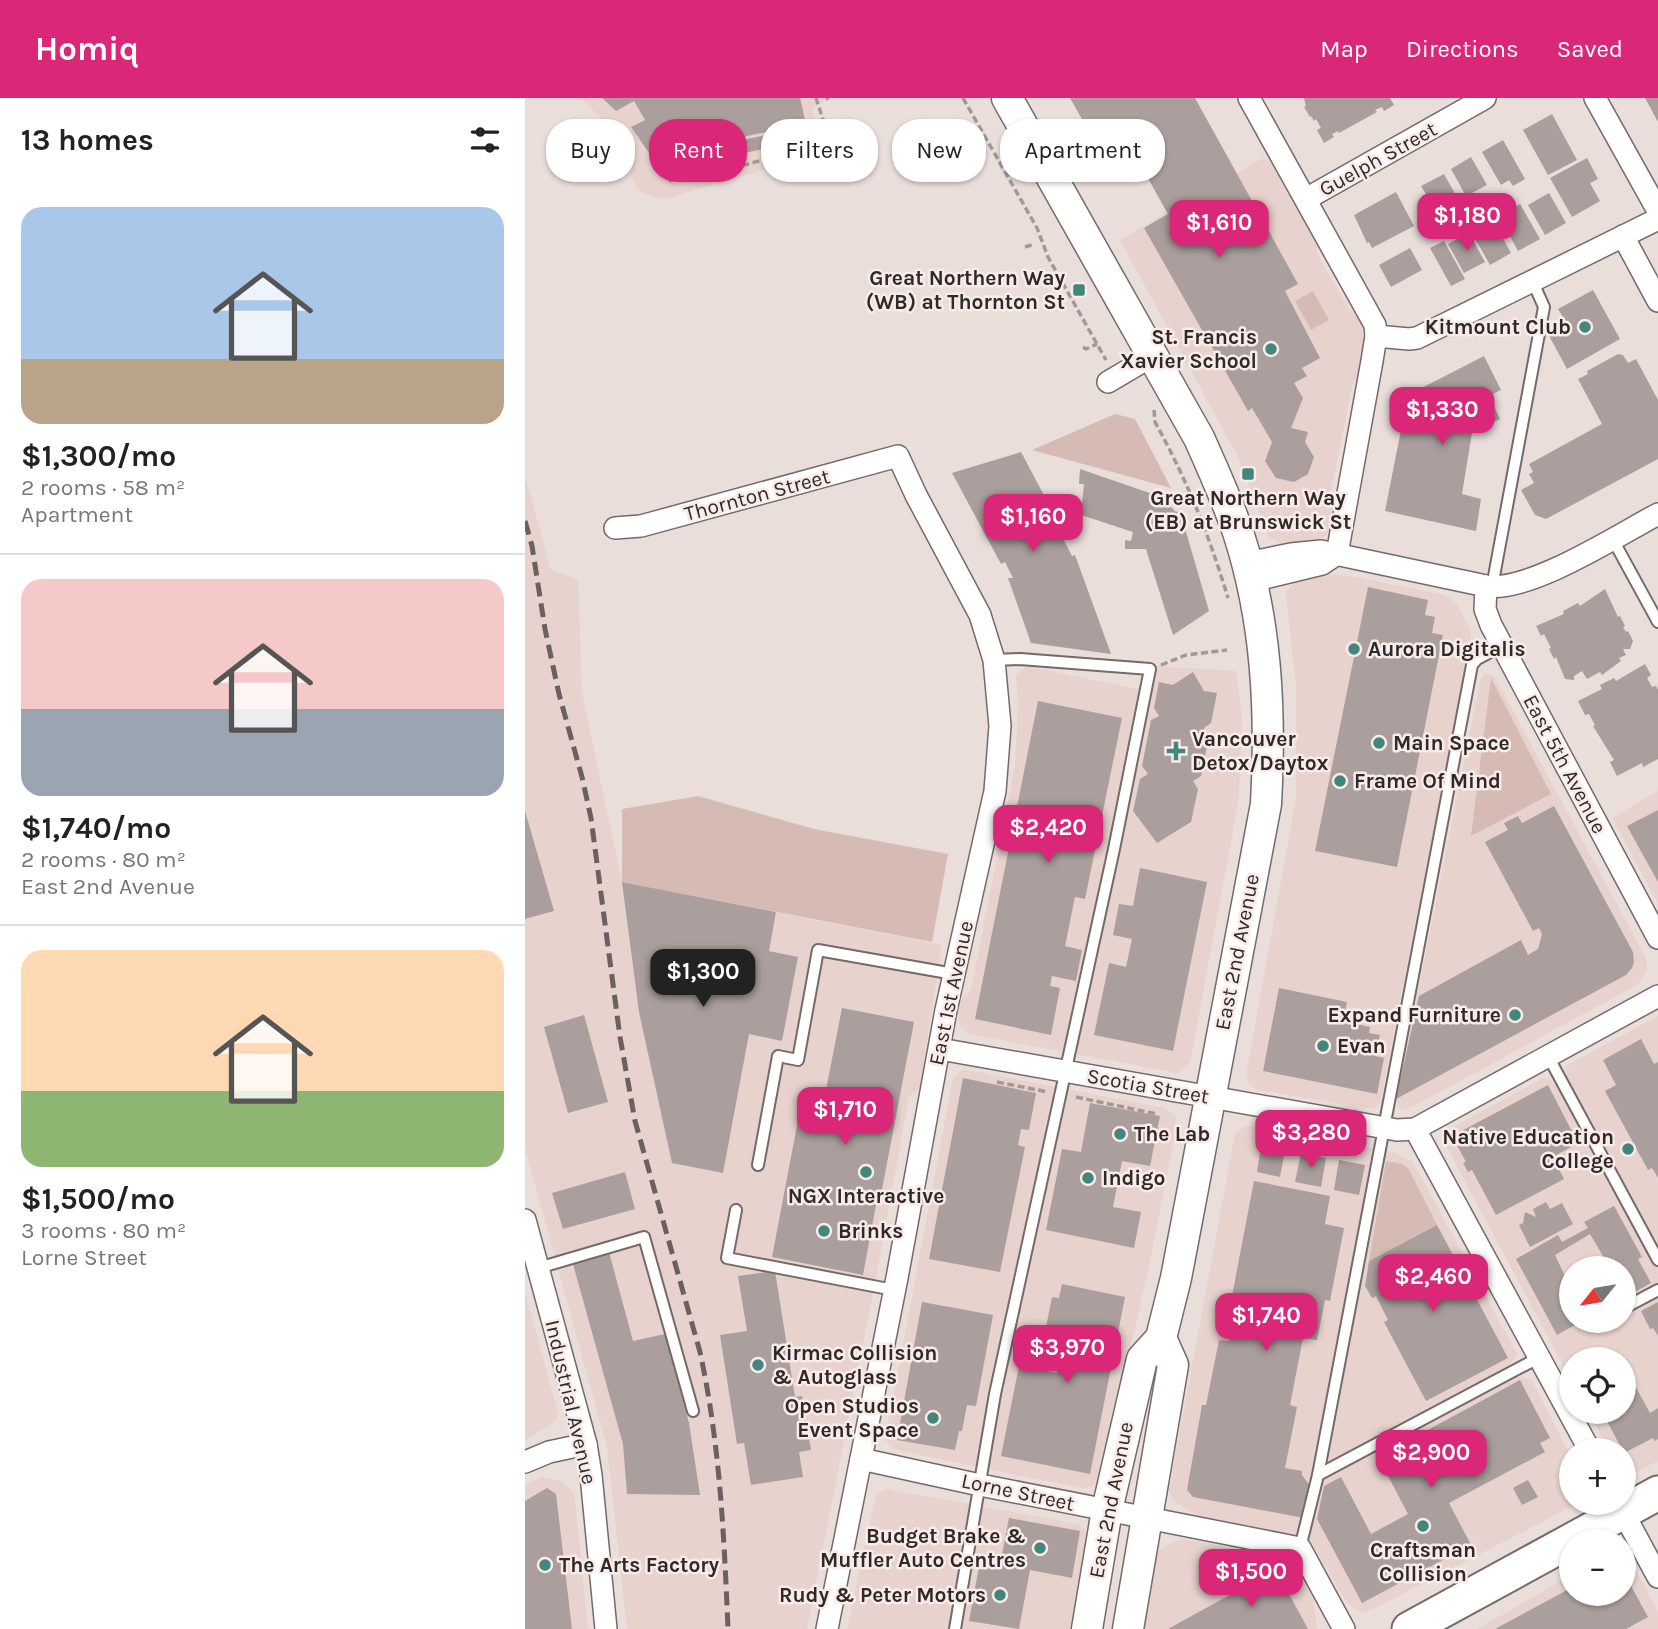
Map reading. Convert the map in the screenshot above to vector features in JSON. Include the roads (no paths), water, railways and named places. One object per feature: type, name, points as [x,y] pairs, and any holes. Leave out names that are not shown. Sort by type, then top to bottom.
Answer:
[{"type":"main road","name":"East 2nd Avenue","points":[[1007,98],[1199,438],[1223,492],[1249,572],[1268,679],[1266,804],[1175,1278],[1161,1338],[1142,1359],[1107,1510],[1087,1629]]},
{"type":"main road","name":"East 2nd Avenue","points":[[1128,1629],[1173,1365],[1161,1338]]},
{"type":"main road","points":[[1636,1502],[1658,1493]]},
{"type":"main road","points":[[1409,1629],[1609,1515]]},
{"type":"street","points":[[1249,98],[1371,317],[1376,336],[1337,554]]},
{"type":"street","name":"Guelph Street","points":[[1306,199],[1485,98]]},
{"type":"street","points":[[1595,98],[1658,211]]},
{"type":"street","points":[[1376,336],[1417,338],[1658,219]]},
{"type":"street","points":[[1623,236],[1658,301]]},
{"type":"street","points":[[1108,373],[1152,356]]},
{"type":"street","name":"Thornton Street","points":[[615,528],[641,526],[898,456]]},
{"type":"street","name":"East 1st Avenue","points":[[827,1629],[954,974],[995,791],[1000,726],[994,660],[980,615],[898,456]]},
{"type":"street","points":[[1249,572],[1322,564],[1337,554],[1489,586],[1526,581],[1551,571],[1658,514]]},
{"type":"street","name":"East 5th Avenue","points":[[1489,586],[1485,610],[1502,646],[1658,938]]},
{"type":"street","points":[[1583,1438],[1415,1129],[1658,996]]},
{"type":"street","name":"Scotia Street","points":[[940,1049],[1383,1128],[1415,1129]]},
{"type":"street","name":"Industrial Avenue","points":[[525,1220],[586,1444],[606,1629]]},
{"type":"street","points":[[525,1462],[549,1452],[586,1444]]},
{"type":"street","name":"Lorne Street","points":[[861,1459],[1300,1548]]},
{"type":"street","points":[[1625,1515],[1658,1577]]},
{"type":"street","points":[[1300,1548],[1344,1629]]},
{"type":"lane","points":[[1489,586],[1544,307],[1532,280]]},
{"type":"lane","points":[[1612,538],[1658,622]]},
{"type":"lane","points":[[1300,1548],[1318,1475],[1472,664],[1502,646]]},
{"type":"lane","points":[[955,1629],[995,1394],[1114,849],[1150,669],[1020,659],[994,660]]},
{"type":"lane","points":[[758,1165],[778,1056],[798,1059],[818,950],[954,974]]},
{"type":"lane","points":[[1548,1056],[1658,1259]]},
{"type":"lane","points":[[736,1210],[727,1258],[894,1290]]},
{"type":"lane","points":[[538,1268],[643,1237],[693,1411]]},
{"type":"lane","points":[[1636,1301],[1658,1290]]},
{"type":"lane","points":[[1318,1475],[1540,1357]]},
{"type":"railway","points":[[525,521],[559,694],[591,818],[620,1037],[635,1121],[700,1352],[707,1386],[720,1490],[728,1629]]},
{"type":"place","name":"Great Northern Way (WB) at Thornton St","points":[[1079,290]]},
{"type":"place","name":"Kitmount Club","points":[[1585,327]]},
{"type":"place","name":"St. Francis Xavier School","points":[[1271,349]]},
{"type":"place","name":"Great Northern Way (EB) at Brunswick St","points":[[1248,474]]},
{"type":"place","name":"Aurora Digitalis","points":[[1354,649]]},
{"type":"place","name":"Main Space","points":[[1379,743]]},
{"type":"place","name":"Vancouver Detox/Daytox","points":[[1176,751]]},
{"type":"place","name":"Frame Of Mind","points":[[1340,781]]},
{"type":"place","name":"Expand Furniture","points":[[1515,1015]]},
{"type":"place","name":"Evan","points":[[1323,1046]]},
{"type":"place","name":"The Lab","points":[[1120,1134]]},
{"type":"place","name":"Native Education College","points":[[1628,1149]]},
{"type":"place","name":"NGX Interactive","points":[[866,1172]]},
{"type":"place","name":"Indigo","points":[[1088,1178]]},
{"type":"place","name":"Brinks","points":[[824,1231]]},
{"type":"place","name":"Kirmac Collision & Autoglass","points":[[758,1365]]},
{"type":"place","name":"Open Studios Event Space","points":[[933,1418]]},
{"type":"place","name":"Craftsman Collision","points":[[1423,1526]]},
{"type":"place","name":"Budget Brake & Muffler Auto Centres","points":[[1040,1548]]},
{"type":"place","name":"The Arts Factory","points":[[545,1565]]},
{"type":"place","name":"Rudy & Peter Motors","points":[[1000,1595]]}]
